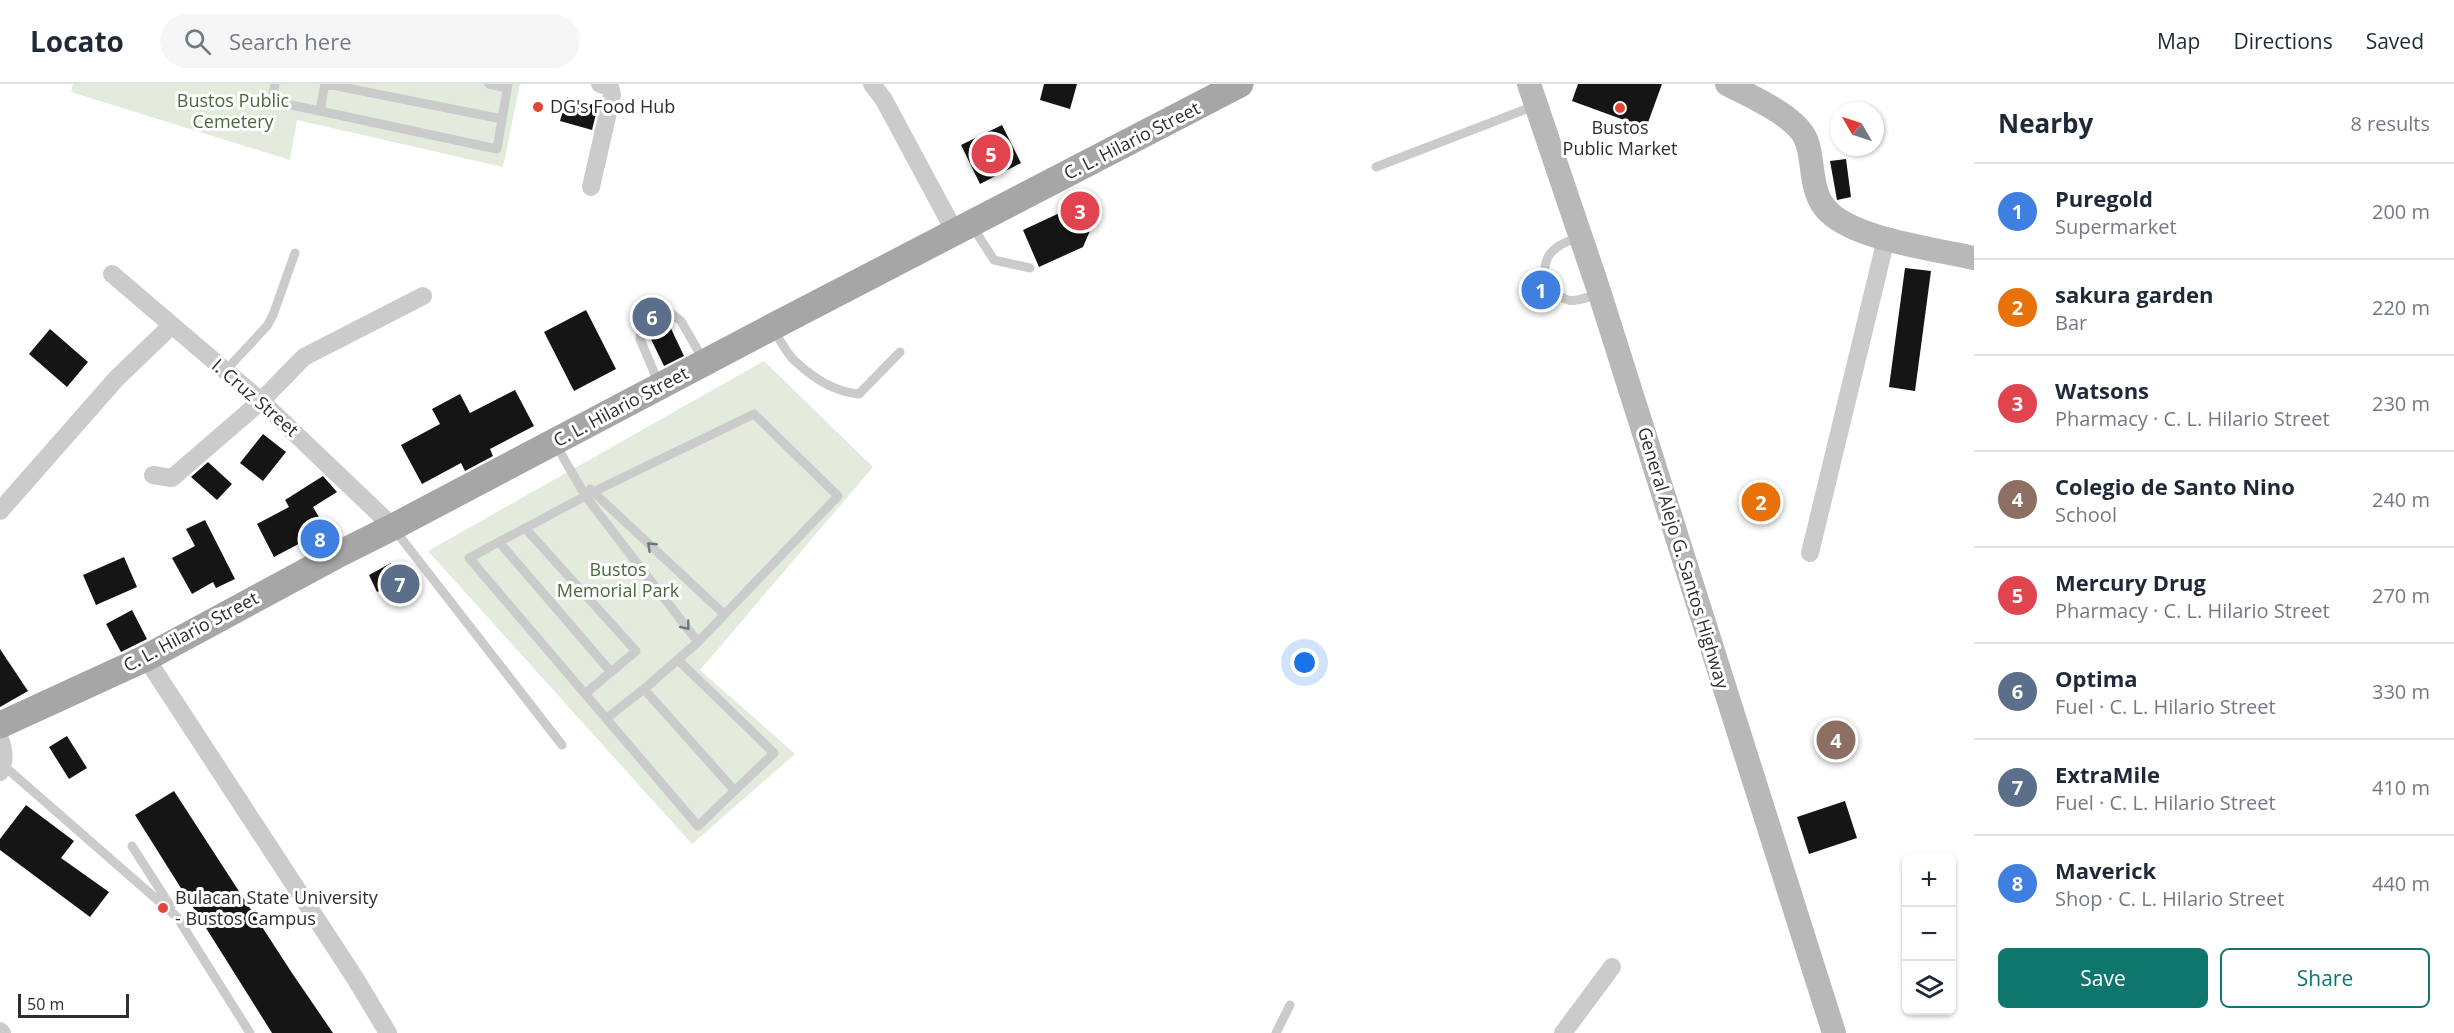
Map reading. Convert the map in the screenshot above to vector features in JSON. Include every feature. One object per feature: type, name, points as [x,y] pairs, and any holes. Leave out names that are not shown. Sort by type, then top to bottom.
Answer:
[{"type":"main road","name":"C. L. Hilario Street","points":[[0,725],[146,658],[344,551],[393,528],[555,443],[1214,94],[1240,84]]},
{"type":"main road","points":[[1727,84],[1771,108],[1795,125],[1807,140],[1817,193],[1826,209],[1855,230],[1974,258]]},
{"type":"main road","name":"General Alejo G. Santos Highway","points":[[1533,95],[1599,294],[1834,1033]]},
{"type":"street","points":[[591,187],[612,91],[609,87],[600,84]]},
{"type":"street","points":[[872,84],[963,228]]},
{"type":"street","points":[[1810,553],[1886,239]]},
{"type":"street","name":"I. Cruz Street","points":[[112,273],[261,401],[393,528]]},
{"type":"street","points":[[153,475],[172,478],[261,401],[304,357],[423,296]]},
{"type":"street","points":[[0,511],[116,379],[171,326]]},
{"type":"street","points":[[146,658],[388,1033]]},
{"type":"street","points":[[0,739],[3,747],[1,769]]},
{"type":"street","points":[[1563,1033],[1612,967]]},
{"type":"lane","points":[[275,84],[272,101],[497,150],[507,86],[489,84]]},
{"type":"lane","points":[[320,111],[326,84],[502,119]]},
{"type":"lane","points":[[1376,167],[1533,95]]},
{"type":"lane","points":[[963,228],[994,260],[1030,268]]},
{"type":"lane","points":[[1545,267],[1546,260],[1558,246],[1580,236]]},
{"type":"lane","points":[[225,371],[267,326],[295,253]]},
{"type":"lane","points":[[1551,287],[1566,301],[1599,294]]},
{"type":"lane","points":[[661,387],[640,339],[641,324],[667,310],[681,321],[705,363]]},
{"type":"lane","points":[[772,327],[794,360],[823,382],[843,392],[859,394],[900,352]]},
{"type":"lane","points":[[607,718],[698,642],[838,496],[754,414],[589,494],[468,558],[698,826],[774,753],[678,660]]},
{"type":"lane","points":[[555,443],[577,479],[698,642]]},
{"type":"lane","points":[[589,494],[724,614]]},
{"type":"lane","points":[[393,528],[562,745]]},
{"type":"lane","points":[[525,528],[636,651],[586,693]]},
{"type":"lane","points":[[499,542],[611,672]]},
{"type":"lane","points":[[644,689],[735,791]]},
{"type":"lane","points":[[1,769],[177,917]]},
{"type":"lane","points":[[132,846],[250,1033]]},
{"type":"lane","points":[[1276,1033],[1290,1005]]},
{"type":"green space","name":"Bustos Public Cemetery","points":[[73,84],[520,84],[503,167],[297,120],[290,160],[71,92]]},
{"type":"green space","name":"Bustos Memorial Park","points":[[764,361],[873,467],[700,670],[795,754],[692,844],[428,551]]},
{"type":"building","points":[[1044,84],[1077,84],[1070,109],[1040,100]]},
{"type":"building","points":[[1578,84],[1662,84],[1646,128],[1572,101]]},
{"type":"building","points":[[567,97],[598,106],[592,130],[560,121]]},
{"type":"building","points":[[1002,125],[1021,163],[980,184],[961,145]]},
{"type":"building","points":[[1846,159],[1851,197],[1837,200],[1830,161]]},
{"type":"building","points":[[1081,203],[1092,226],[1083,247],[1039,267],[1023,230]]},
{"type":"building","points":[[1905,268],[1931,271],[1915,391],[1889,387]]},
{"type":"building","points":[[586,310],[616,369],[574,391],[544,332]]},
{"type":"building","points":[[666,318],[684,356],[664,366],[647,328]]},
{"type":"building","points":[[50,329],[88,362],[67,387],[29,354]]},
{"type":"building","points":[[515,390],[534,426],[490,449],[493,456],[465,471],[461,463],[422,484],[401,445],[440,424],[432,409],[460,394],[470,413]]},
{"type":"building","points":[[263,434],[286,452],[263,481],[240,463]]},
{"type":"building","points":[[208,462],[232,484],[217,500],[191,477]]},
{"type":"building","points":[[323,476],[337,492],[313,507],[331,537],[314,548],[308,539],[274,557],[257,524],[289,507],[285,500]]},
{"type":"building","points":[[205,520],[235,579],[216,588],[213,582],[192,594],[172,558],[195,546],[186,529]]},
{"type":"building","points":[[124,557],[137,587],[96,605],[83,575]]},
{"type":"building","points":[[391,563],[400,580],[377,592],[369,575]]},
{"type":"building","points":[[132,610],[147,639],[121,652],[106,624]]},
{"type":"building","points":[[0,649],[28,691],[0,707]]},
{"type":"building","points":[[67,736],[87,768],[69,779],[49,747]]},
{"type":"building","points":[[174,791],[333,1033],[272,1033],[135,815]]},
{"type":"building","points":[[1845,801],[1857,838],[1809,854],[1797,817]]},
{"type":"building","points":[[26,805],[74,841],[61,858],[109,892],[90,917],[0,850],[0,839]]},
{"type":"place","name":"DG's Food Hub","points":[[538,107]]},
{"type":"place","name":"Bustos Public Market","points":[[1620,108]]},
{"type":"place","name":"Mercury Drug","points":[[991,154]]},
{"type":"place","name":"Watsons","points":[[1080,211]]},
{"type":"place","name":"Puregold","points":[[1541,290]]},
{"type":"place","name":"Optima","points":[[652,317]]},
{"type":"place","name":"sakura garden","points":[[1761,502]]},
{"type":"place","name":"Maverick","points":[[320,539]]},
{"type":"place","name":"ExtraMile","points":[[400,584]]},
{"type":"place","name":"Colegio de Santo Nino","points":[[1836,740]]},
{"type":"place","name":"Bulacan State University - Bustos Campus","points":[[163,908]]}]
